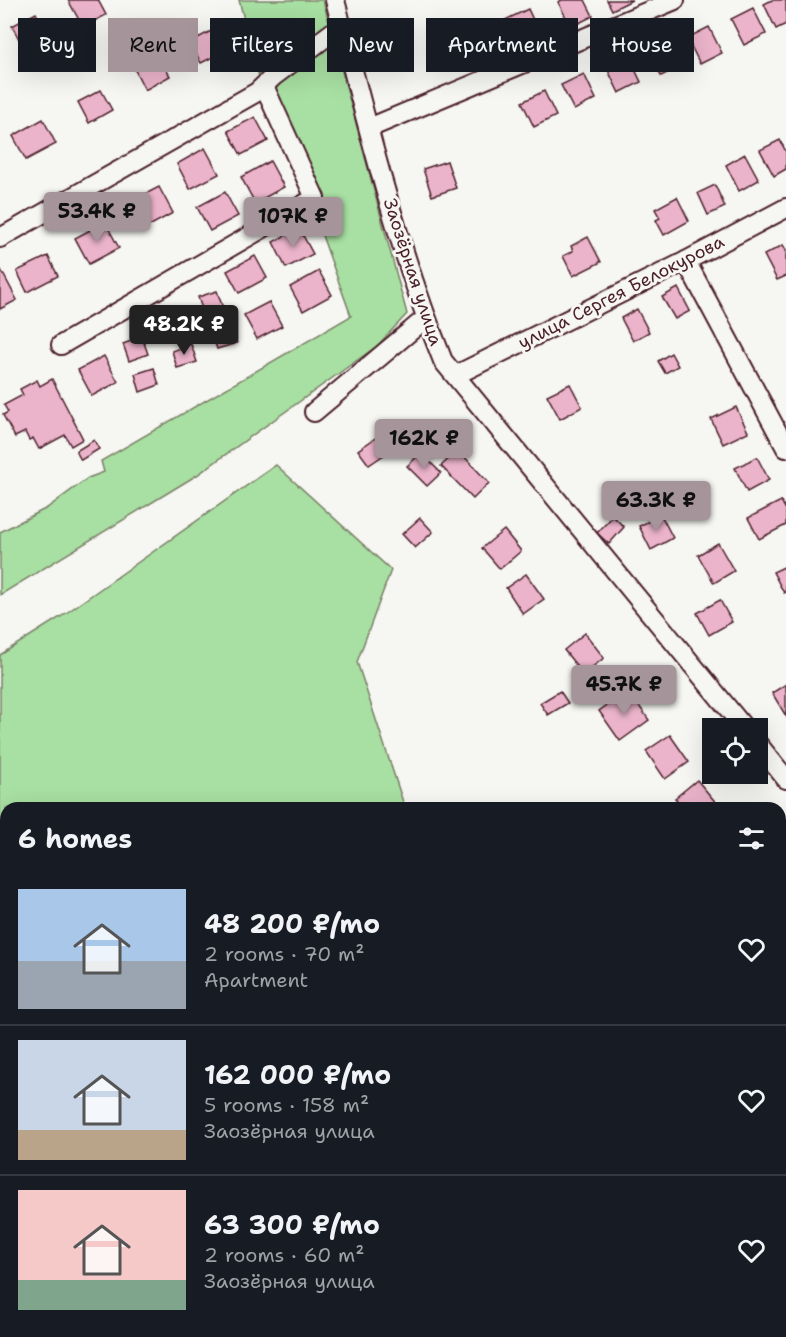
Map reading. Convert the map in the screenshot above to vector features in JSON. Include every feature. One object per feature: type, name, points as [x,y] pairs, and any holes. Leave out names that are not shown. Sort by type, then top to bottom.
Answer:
[{"type":"street","name":"Заозёрная улица","points":[[335,0],[340,18]]},
{"type":"street","points":[[369,128],[675,0]]},
{"type":"street","points":[[0,238],[257,92],[327,37]]},
{"type":"street","name":"Заозёрная улица","points":[[354,72],[379,168],[426,318],[443,361],[736,718]]},
{"type":"street","points":[[61,345],[315,198],[264,86]]},
{"type":"street","name":"улица Сергея Белокурова","points":[[456,375],[686,261],[786,208]]},
{"type":"street","points":[[686,261],[785,442]]},
{"type":"street","points":[[314,412],[426,318]]},
{"type":"street","points":[[768,756],[786,779]]},
{"type":"green space","points":[[239,0],[323,0],[328,18],[327,72],[342,72],[407,314],[377,346],[197,475],[0,595],[0,532],[47,508],[88,478],[104,472],[101,461],[351,316],[315,216],[263,92],[258,72],[315,72],[315,18],[244,18]]},
{"type":"green space","points":[[276,465],[391,570],[357,662],[403,802],[0,802],[0,655],[62,616]]},
{"type":"building","points":[[68,0],[98,0],[106,15],[96,20],[96,18],[78,18]]},
{"type":"building","points":[[585,0],[593,16],[578,24],[578,18],[566,18],[558,2]]},
{"type":"building","points":[[607,0],[632,0],[612,10]]},
{"type":"building","points":[[772,0],[786,0],[786,24],[776,29],[764,4]]},
{"type":"building","points":[[753,8],[766,34],[744,45],[731,19]]},
{"type":"building","points":[[528,9],[532,18],[509,18]]},
{"type":"building","points":[[36,13],[39,18],[27,18]]},
{"type":"building","points":[[18,23],[18,37],[12,26]]},
{"type":"building","points":[[709,27],[722,53],[700,64],[694,52],[694,34]]},
{"type":"building","points":[[210,32],[210,58],[201,63],[198,57],[198,38]]},
{"type":"building","points":[[136,72],[168,72],[170,76],[145,90]]},
{"type":"building","points":[[609,72],[636,72],[641,82],[619,93]]},
{"type":"building","points":[[584,74],[596,99],[574,110],[561,85]]},
{"type":"building","points":[[101,90],[112,110],[89,123],[78,102]]},
{"type":"building","points":[[544,91],[556,116],[534,127],[522,102]]},
{"type":"building","points":[[255,117],[268,141],[241,155],[228,131]]},
{"type":"building","points":[[43,119],[56,144],[26,160],[13,136]]},
{"type":"building","points":[[780,140],[786,152],[786,169],[774,176],[760,150]]},
{"type":"building","points":[[205,148],[219,174],[190,189],[177,164]]},
{"type":"building","points":[[745,154],[759,180],[739,191],[726,165]]},
{"type":"building","points":[[270,161],[284,187],[255,203],[241,177]]},
{"type":"building","points":[[447,161],[456,188],[432,196],[423,169]]},
{"type":"building","points":[[715,185],[725,207],[708,215],[698,193]]},
{"type":"building","points":[[159,187],[173,213],[140,231],[126,204]]},
{"type":"building","points":[[225,192],[238,216],[210,231],[197,207]]},
{"type":"building","points":[[677,197],[689,221],[664,235],[656,220],[660,218],[655,209]]},
{"type":"building","points":[[105,222],[119,248],[89,264],[75,238]]},
{"type":"building","points":[[299,228],[313,254],[286,268],[273,242]]},
{"type":"building","points":[[588,237],[601,262],[573,276],[563,256],[573,251],[571,246]]},
{"type":"building","points":[[783,245],[786,250],[786,276],[777,280],[764,255]]},
{"type":"building","points":[[48,256],[58,276],[27,292],[17,271]]},
{"type":"building","points":[[255,256],[267,278],[239,293],[227,271]]},
{"type":"building","points":[[0,268],[17,300],[0,309]]},
{"type":"building","points":[[319,271],[332,295],[303,311],[290,287]]},
{"type":"building","points":[[678,288],[690,311],[675,319],[662,297]]},
{"type":"building","points":[[217,291],[223,308],[204,315],[198,297]]},
{"type":"building","points":[[269,302],[282,326],[257,339],[244,315]]},
{"type":"building","points":[[637,309],[649,332],[633,341],[621,318]]},
{"type":"building","points":[[179,313],[185,330],[166,337],[160,320]]},
{"type":"building","points":[[231,325],[237,343],[217,349],[211,332]]},
{"type":"building","points":[[142,337],[148,354],[129,361],[123,344]]},
{"type":"building","points":[[191,344],[197,362],[177,368],[172,351]]},
{"type":"building","points":[[671,353],[678,366],[665,373],[658,361]]},
{"type":"building","points":[[104,356],[118,382],[92,396],[78,370]]},
{"type":"building","points":[[154,368],[159,385],[140,392],[135,374]]},
{"type":"building","points":[[52,379],[83,439],[71,446],[65,435],[39,449],[33,438],[29,440],[25,432],[15,437],[3,415],[8,412],[4,405],[23,395],[20,389],[37,380],[40,386]]},
{"type":"building","points":[[570,384],[582,407],[560,419],[547,395]]},
{"type":"building","points":[[736,407],[748,432],[723,444],[711,419]]},
{"type":"building","points":[[390,428],[400,444],[369,465],[358,450]]},
{"type":"building","points":[[94,440],[99,449],[81,460],[76,451]]},
{"type":"building","points":[[458,450],[489,483],[473,499],[441,466]]},
{"type":"building","points":[[421,453],[441,473],[427,486],[407,466]]},
{"type":"building","points":[[757,457],[769,480],[747,492],[735,468]]},
{"type":"building","points":[[781,501],[786,510],[786,525],[759,539],[748,518]]},
{"type":"building","points":[[661,515],[673,538],[651,550],[639,526]]},
{"type":"building","points":[[613,516],[624,527],[609,544],[597,533]]},
{"type":"building","points":[[420,518],[433,532],[415,548],[402,534]]},
{"type":"building","points":[[504,530],[521,551],[500,569],[482,548]]},
{"type":"building","points":[[718,543],[734,571],[714,583],[698,555]]},
{"type":"building","points":[[786,566],[786,592],[784,593],[773,572]]},
{"type":"building","points":[[526,574],[544,599],[523,614],[506,588]]},
{"type":"building","points":[[720,600],[732,622],[709,635],[697,613]]},
{"type":"building","points":[[585,633],[604,658],[583,674],[564,650]]},
{"type":"building","points":[[786,684],[786,716],[772,693]]},
{"type":"building","points":[[628,690],[649,720],[620,741],[599,711]]},
{"type":"building","points":[[560,691],[568,703],[548,715],[540,703]]},
{"type":"building","points":[[670,735],[689,762],[665,779],[646,751]]},
{"type":"building","points":[[697,780],[715,802],[679,802],[675,798]]}]
